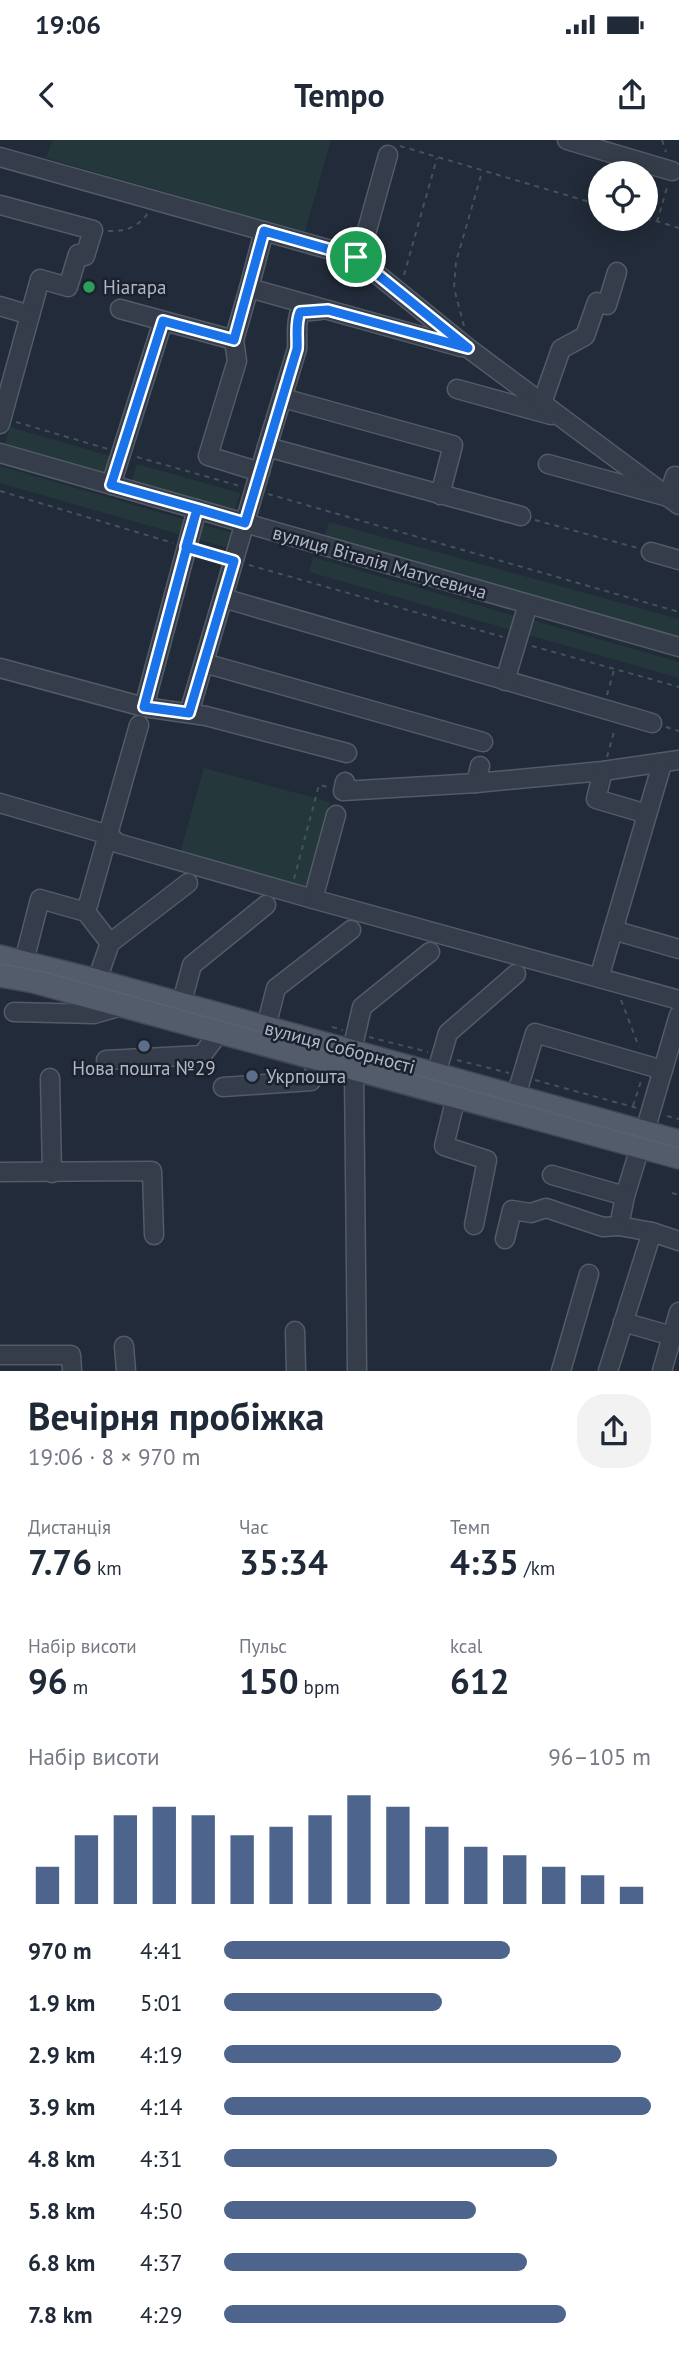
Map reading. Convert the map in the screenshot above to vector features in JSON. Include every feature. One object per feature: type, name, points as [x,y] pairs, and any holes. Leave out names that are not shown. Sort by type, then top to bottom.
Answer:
[{"type":"main road","name":"вулиця Соборності","points":[[0,956],[266,1027],[456,1097],[640,1139],[679,1141]]},
{"type":"main road","name":"вулиця Соборності","points":[[0,976],[33,982],[319,1059],[353,1060],[436,1074],[516,1096],[640,1139],[679,1158]]},
{"type":"street","points":[[4,140],[0,156],[356,257],[468,348],[674,501]]},
{"type":"street","points":[[567,140],[672,171]]},
{"type":"street","points":[[356,257],[362,247],[394,151]]},
{"type":"street","points":[[0,205],[93,230],[85,256],[78,254],[68,287],[40,279],[1,420]]},
{"type":"street","points":[[260,472],[208,456],[236,361],[234,340],[264,231]]},
{"type":"street","points":[[542,403],[561,349],[585,335],[597,302],[607,305],[617,272]]},
{"type":"street","points":[[249,288],[468,348]]},
{"type":"street","points":[[0,306],[30,315]]},
{"type":"street","points":[[120,309],[234,340]]},
{"type":"street","points":[[189,713],[297,349],[299,334],[296,321],[300,312],[328,310]]},
{"type":"street","points":[[111,485],[163,321]]},
{"type":"street","points":[[457,389],[562,417]]},
{"type":"street","points":[[282,398],[453,445],[440,495]]},
{"type":"street","points":[[267,447],[521,516]]},
{"type":"street","name":"вулиця Віталія Матусевича","points":[[0,453],[679,647]]},
{"type":"street","points":[[548,464],[674,501]]},
{"type":"street","points":[[674,501],[678,471]]},
{"type":"street","points":[[144,707],[197,509]]},
{"type":"street","points":[[651,552],[679,560]]},
{"type":"street","points":[[223,598],[652,723]]},
{"type":"street","points":[[505,681],[528,604]]},
{"type":"street","points":[[204,663],[483,742]]},
{"type":"street","points":[[0,668],[144,707],[189,713],[347,753]]},
{"type":"street","points":[[86,912],[139,725]]},
{"type":"street","points":[[344,787],[478,774],[671,762],[647,814],[613,930],[607,980]]},
{"type":"street","points":[[610,765],[596,799],[647,814]]},
{"type":"street","points":[[0,803],[109,835],[117,843],[679,1000]]},
{"type":"street","points":[[313,899],[336,815]]},
{"type":"street","points":[[97,980],[110,943],[188,883]]},
{"type":"street","points":[[24,961],[40,899],[86,912],[110,943]]},
{"type":"street","points":[[181,1005],[192,965],[266,905]]},
{"type":"street","points":[[266,1027],[276,988],[351,930]]},
{"type":"street","points":[[613,930],[679,949]]},
{"type":"street","points":[[357,1371],[353,1060],[362,1007],[430,952]]},
{"type":"street","points":[[436,1074],[448,1033],[516,975]]},
{"type":"street","points":[[15,1012],[94,1014],[122,1006]]},
{"type":"street","points":[[619,1226],[637,1157],[655,1068],[679,1015]]},
{"type":"street","points":[[106,1060],[202,1055],[219,1033]]},
{"type":"street","points":[[516,1096],[535,1033],[655,1068]]},
{"type":"street","points":[[223,1087],[311,1081],[319,1059]]},
{"type":"street","points":[[50,1078],[52,1173]]},
{"type":"street","points":[[456,1097],[444,1146],[486,1160],[474,1225]]},
{"type":"street","points":[[0,1172],[152,1171],[154,1235]]},
{"type":"street","points":[[552,1175],[625,1196]]},
{"type":"street","points":[[505,1239],[512,1210],[531,1213],[546,1208],[603,1227],[619,1226],[652,1232],[679,1241]]},
{"type":"street","points":[[608,1371],[652,1232]]},
{"type":"street","points":[[561,1371],[589,1274]]},
{"type":"street","points":[[662,1371],[679,1312]]},
{"type":"street","points":[[623,1322],[672,1336]]},
{"type":"street","points":[[295,1331],[296,1371]]},
{"type":"street","points":[[124,1346],[126,1371]]},
{"type":"street","points":[[0,1355],[71,1355],[72,1371]]},
{"type":"path","points":[[394,151],[437,157],[588,202]]},
{"type":"path","points":[[404,275],[437,157]]},
{"type":"path","points":[[464,327],[454,288],[456,262],[482,171]]},
{"type":"path","points":[[93,230],[122,232],[141,222],[149,211],[152,200]]},
{"type":"path","points":[[658,222],[679,228]]},
{"type":"path","points":[[1,420],[122,452],[679,612]]},
{"type":"path","points":[[0,491],[234,561],[679,687]]},
{"type":"path","points":[[521,516],[651,552]]},
{"type":"path","points":[[610,765],[614,669]]},
{"type":"path","points":[[291,892],[319,785],[344,787]]},
{"type":"path","points":[[607,980],[655,1068],[633,1107]]},
{"type":"path","points":[[672,1193],[679,1195]]},
{"type":"shaded area","points":[[52,140],[331,140],[305,232],[46,158]]},
{"type":"shaded area","points":[[10,427],[113,457],[108,474],[5,444]]},
{"type":"shaded area","points":[[137,464],[240,493],[235,510],[132,481]]},
{"type":"shaded area","points":[[0,466],[186,520],[181,535],[0,483]]},
{"type":"shaded area","points":[[329,522],[679,619],[679,636],[324,537]]},
{"type":"shaded area","points":[[197,523],[234,533],[229,548],[193,538]]},
{"type":"shaded area","points":[[313,557],[519,617],[515,631],[309,572]]},
{"type":"shaded area","points":[[529,619],[679,662],[679,678],[525,634]]},
{"type":"shaded area","points":[[204,768],[330,802],[306,890],[180,853]]},
{"type":"tram line","points":[[0,964],[48,973],[679,1148]]},
{"type":"place","name":"Ніагара","points":[[89,287]]},
{"type":"place","name":"Нова пошта №29","points":[[144,1046]]},
{"type":"place","name":"Укрпошта","points":[[252,1076]]},
{"type":"route","points":[[356,257],[264,231],[234,340],[163,321],[111,485],[197,509],[186,547],[234,561],[189,713],[144,707],[186,547],[197,509],[245,523],[297,349],[299,334],[296,321],[300,312],[328,310],[468,348],[356,257]]}]
